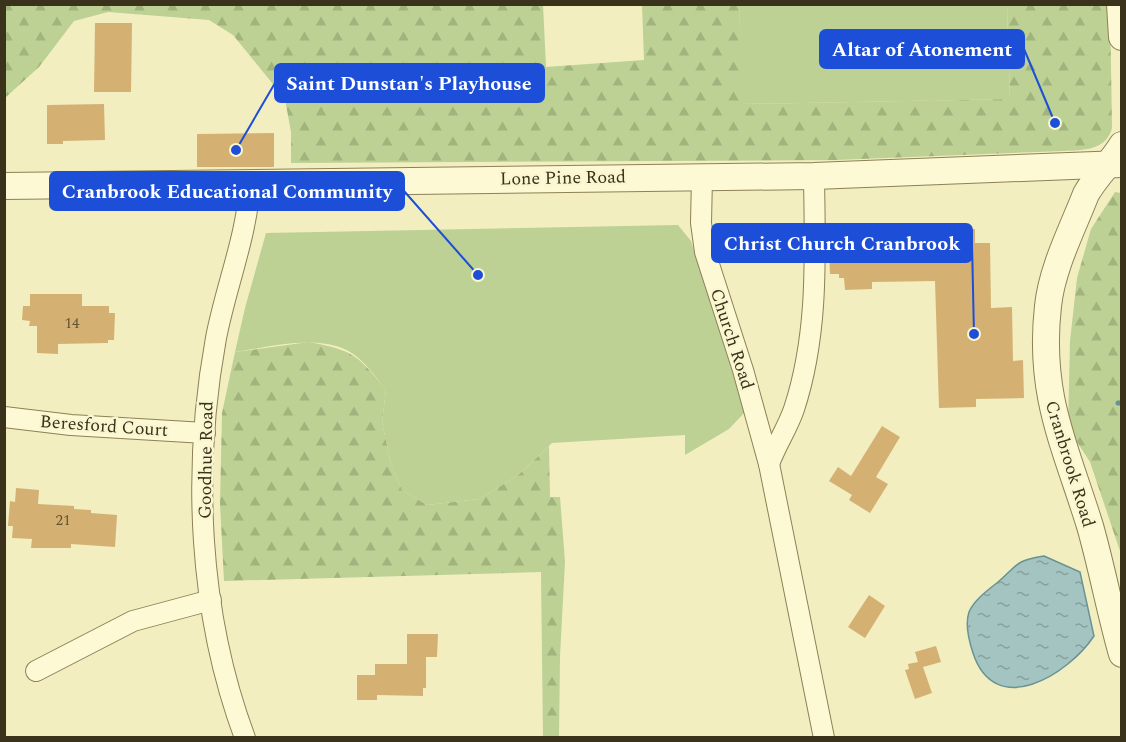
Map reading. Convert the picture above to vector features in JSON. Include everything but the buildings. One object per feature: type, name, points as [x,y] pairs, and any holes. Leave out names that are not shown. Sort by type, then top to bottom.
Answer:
[{"type":"street","points":[[1120,4],[1122,37]]},
{"type":"street","name":"Lone Pine Road","points":[[4,186],[814,176],[1118,158]]},
{"type":"street","name":"Cranbrook Road","points":[[1118,158],[1093,181],[1086,194],[1055,276],[1048,304],[1046,365],[1054,421],[1091,530],[1122,654]]},
{"type":"street","points":[[769,464],[793,412],[809,345],[815,282],[814,176]]},
{"type":"street","name":"Church Road","points":[[702,177],[701,223],[705,252],[746,380],[769,464],[824,738]]},
{"type":"street","name":"Goodhue Road","points":[[246,738],[222,664],[211,600],[205,528],[205,433],[213,356],[247,214],[250,183]]},
{"type":"street","name":"Beresford Court","points":[[4,417],[70,425],[205,433]]},
{"type":"street","points":[[36,671],[133,621],[211,600]]},
{"type":"green space","points":[[5,5],[543,5],[546,67],[644,60],[642,5],[739,5],[743,104],[1010,99],[1007,5],[1110,5],[1112,128],[1105,141],[1093,148],[1063,151],[836,160],[291,163],[291,132],[285,99],[233,35],[209,20],[108,12],[74,21],[39,67],[5,98]]},
{"type":"green space","points":[[739,5],[1007,5],[1010,99],[742,104]]},
{"type":"green space","points":[[1115,192],[1121,193],[1121,554],[1090,462],[1068,428],[1070,341],[1077,278],[1091,229]]},
{"type":"green space","points":[[678,225],[691,241],[745,412],[729,429],[685,455],[685,435],[552,443],[517,476],[479,499],[427,505],[402,490],[391,464],[382,422],[386,390],[355,355],[342,348],[317,343],[289,344],[235,352],[266,233]]},
{"type":"green space","points":[[309,342],[336,348],[354,356],[386,390],[382,422],[391,464],[402,490],[427,505],[479,499],[517,476],[549,446],[550,497],[560,497],[565,562],[559,737],[543,737],[541,572],[224,581],[220,504],[222,413],[235,352]]},
{"type":"water","points":[[1044,556],[1080,572],[1094,636],[1067,665],[1050,676],[1032,684],[1014,687],[998,684],[983,673],[973,653],[967,627],[969,612],[974,603],[1018,564]]},
{"type":"place","name":"Altar of Atonement","points":[[1055,123]]},
{"type":"place","name":"Saint Dunstan's Playhouse","points":[[236,150]]},
{"type":"place","name":"Cranbrook Educational Community","points":[[478,275]]},
{"type":"place","name":"Christ Church Cranbrook","points":[[974,334]]}]
